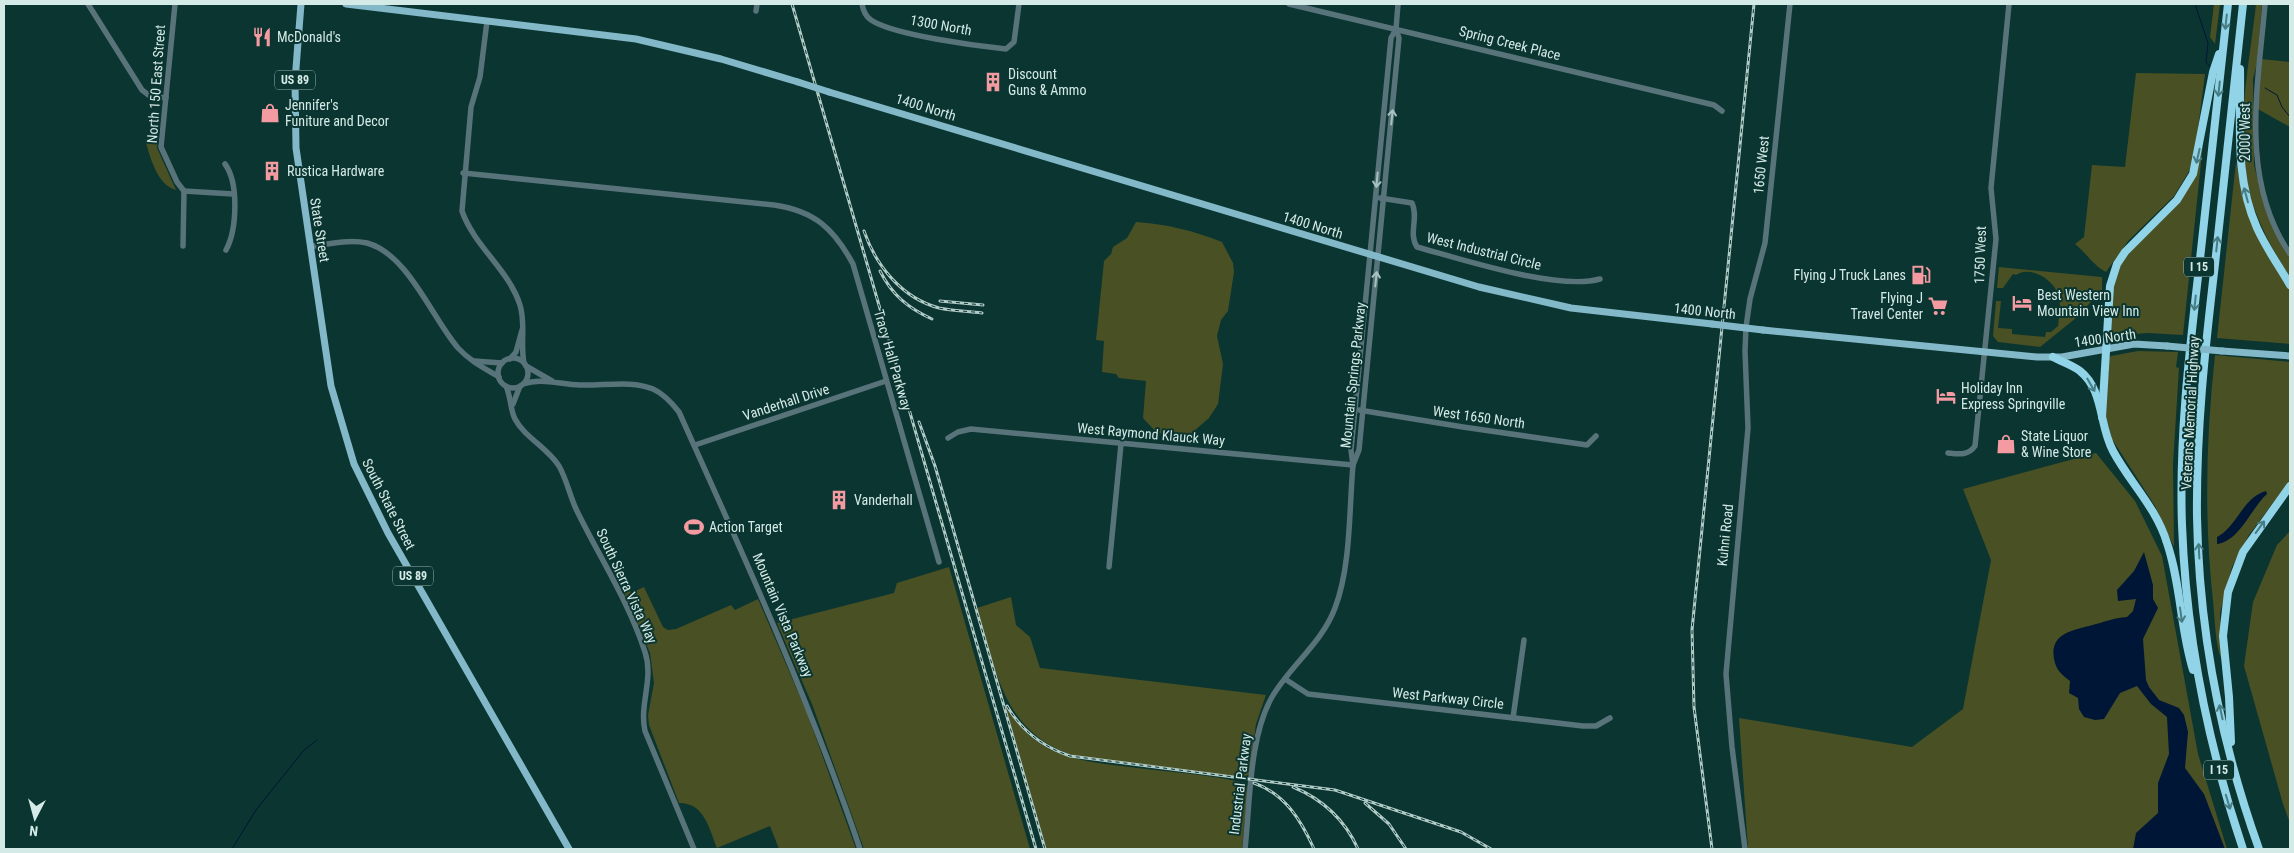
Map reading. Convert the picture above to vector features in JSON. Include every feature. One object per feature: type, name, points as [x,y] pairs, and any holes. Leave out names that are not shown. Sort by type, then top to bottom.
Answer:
[{"type":"highway","name":"Veterans Memorial Highway","points":[[2228,4],[2188,370],[2182,456],[2185,577],[2193,644],[2203,704],[2222,784],[2243,849]]},
{"type":"highway","name":"Veterans Memorial Highway","points":[[2243,4],[2205,353],[2197,473],[2199,558],[2214,682],[2232,759],[2259,849]]},
{"type":"highway","points":[[2240,37],[2238,141],[2242,179],[2257,229],[2290,285]]},
{"type":"highway","points":[[2102,417],[2107,306],[2110,286],[2117,264],[2126,252],[2177,200],[2193,174],[2213,72],[2224,41]]},
{"type":"highway","points":[[2053,357],[2079,371],[2089,381],[2094,390],[2113,452],[2152,507],[2167,541],[2177,586],[2185,644],[2203,704]]},
{"type":"highway","points":[[2232,759],[2230,697],[2223,636],[2228,592],[2243,552],[2290,486]]},
{"type":"main road","name":"State Street","points":[[301,4],[294,116],[297,156],[315,280]]},
{"type":"main road","name":"1400 North","points":[[346,4],[636,40],[721,59],[1479,288],[1535,301],[1614,314],[1985,353],[2053,357],[2134,344],[2290,356]]},
{"type":"main road","name":"South State Street","points":[[315,280],[331,386],[354,464],[370,498],[569,849]]},
{"type":"street","points":[[88,4],[142,90],[150,96],[166,98]]},
{"type":"street","name":"North 150 East Street","points":[[174,4],[161,147],[184,191]]},
{"type":"street","points":[[756,11],[757,4]]},
{"type":"street","name":"1300 North","points":[[862,4],[869,19],[900,30],[937,38],[1003,48],[1010,47],[1014,42],[1019,4]]},
{"type":"street","name":"Spring Creek Place","points":[[1289,4],[1708,104],[1719,107],[1722,111]]},
{"type":"street","name":"Mountain Springs Parkway","points":[[1353,466],[1359,450],[1384,198],[1399,40],[1396,28],[1398,4]]},
{"type":"street","name":"1650 West","points":[[1746,327],[1750,299],[1765,243],[1790,4]]},
{"type":"street","name":"1750 West","points":[[1948,453],[1962,455],[1972,450],[1974,446],[1996,239],[1991,188],[2009,4]]},
{"type":"street","name":"2000 West","points":[[2265,4],[2255,122],[2256,157],[2267,205],[2274,224],[2290,254]]},
{"type":"street","points":[[487,20],[480,77],[471,107],[462,211],[467,225],[515,295],[520,306],[525,364],[528,376],[512,406]]},
{"type":"street","name":"Mountain Springs Parkway","points":[[1353,466],[1351,454],[1355,408],[1391,38],[1396,28]]},
{"type":"street","points":[[224,164],[231,172],[234,209],[231,240],[226,250]]},
{"type":"street","name":"Tracy Hall Parkway","points":[[464,172],[774,205],[797,209],[815,218],[841,242],[853,264],[939,562]]},
{"type":"street","points":[[183,246],[184,191],[233,194]]},
{"type":"street","name":"West Industrial Circle","points":[[1376,197],[1412,203],[1415,208],[1412,239],[1417,248],[1549,280],[1589,282],[1600,279]]},
{"type":"street","points":[[310,247],[352,242],[367,243],[385,251],[406,273],[457,347],[474,362],[499,377],[506,386],[514,388],[521,386]]},
{"type":"street","name":"Kuhni Road","points":[[1745,849],[1732,747],[1726,674],[1748,428],[1745,363],[1746,327]]},
{"type":"street","points":[[474,362],[502,363],[510,358],[516,352],[522,330]]},
{"type":"street","points":[[510,358],[525,364]]},
{"type":"street","points":[[499,377],[502,363]]},
{"type":"street","name":"Mountain Vista Parkway","points":[[525,364],[552,381]]},
{"type":"street","name":"Mountain Vista Parkway","points":[[521,386],[530,382],[552,381],[577,385],[637,385],[653,389],[667,398],[679,412],[746,558],[812,715],[860,849]]},
{"type":"street","name":"Vanderhall Drive","points":[[694,445],[886,382]]},
{"type":"street","name":"South Sierra Vista Way","points":[[506,386],[512,412],[518,424],[552,456],[558,466],[577,511],[611,573],[645,650],[649,678],[643,714],[645,731],[694,849]]},
{"type":"street","name":"West 1650 North","points":[[1355,408],[1587,445],[1596,436]]},
{"type":"street","name":"West Raymond Klauck Way","points":[[948,438],[958,432],[971,430],[1353,466]]},
{"type":"street","points":[[1109,567],[1120,444]]},
{"type":"street","name":"Industrial Parkway","points":[[1245,849],[1257,738],[1262,719],[1274,694],[1322,633],[1337,601],[1344,572],[1353,466]]},
{"type":"street","points":[[1513,718],[1524,640]]},
{"type":"street","name":"West Parkway Circle","points":[[1285,679],[1308,694],[1583,726],[1596,726],[1610,718]]},
{"type":"green space","points":[[2214,4],[2220,4],[2215,44],[2210,37]]},
{"type":"green space","points":[[2256,4],[2262,4],[2257,63],[2253,79],[2254,165],[2263,200],[2290,258],[2290,277],[2260,223],[2250,194],[2244,164],[2244,106]]},
{"type":"green space","points":[[2261,59],[2290,62],[2290,127],[2256,108]]},
{"type":"green space","points":[[2136,73],[2205,74],[2194,159],[2174,196],[2128,241],[2106,272],[2075,244],[2084,237],[2092,165],[2125,167]]},
{"type":"green space","points":[[159,124],[157,148],[176,190],[169,187],[159,176],[152,162],[145,139],[154,138],[153,128]]},
{"type":"green space","points":[[2203,144],[2183,335],[2148,333],[2110,336],[2113,293],[2121,263],[2183,195],[2195,173]]},
{"type":"green space","points":[[2236,162],[2246,207],[2290,287],[2290,344],[2217,338]]},
{"type":"green space","points":[[1136,222],[1159,224],[1222,242],[1233,263],[1234,272],[1228,311],[1221,320],[1217,336],[1223,364],[1218,404],[1209,418],[1187,437],[1157,433],[1143,418],[1146,381],[1119,378],[1116,374],[1102,372],[1104,341],[1096,340],[1104,261],[1111,254],[1113,247],[1127,238]]},
{"type":"green space","points":[[1999,267],[2102,277],[2102,290],[2076,318],[2040,347],[1998,342],[1993,336],[1996,301],[2001,301],[1998,328],[2012,329],[2012,334],[2045,337],[2046,332],[2051,332],[2058,326],[2060,306],[2055,288],[2046,279],[2034,273],[2022,272],[2016,275],[2013,274],[2003,288],[1997,288]]},
{"type":"green space","points":[[2138,351],[2178,352],[2176,367],[2179,368],[2173,464],[2174,547],[2155,506],[2112,439],[2105,413],[2109,373],[2108,359],[2111,356]]},
{"type":"green space","points":[[2215,355],[2290,362],[2290,480],[2249,535],[2232,567],[2220,613],[2222,661],[2216,632],[2207,509],[2208,447]]},
{"type":"green space","points":[[2096,453],[2135,501],[2162,556],[2198,754],[2227,849],[1748,849],[1739,718],[1912,747],[1963,709],[1991,560],[1963,489]]},
{"type":"green space","points":[[2290,531],[2290,823],[2244,666],[2253,602],[2277,545]]},
{"type":"green space","points":[[949,567],[1030,849],[864,849],[812,704],[777,623],[894,593],[897,583]]},
{"type":"green space","points":[[622,572],[631,593],[644,587],[663,627],[668,630],[676,629],[731,605],[735,610],[758,599],[807,713],[856,849],[779,849],[770,826],[717,848],[705,818],[700,812],[688,804],[679,803],[649,725],[648,715],[654,683],[650,653],[616,574]]},
{"type":"green space","points":[[1011,597],[1016,625],[1030,637],[1040,668],[1266,695],[1256,724],[1249,775],[1239,777],[1081,758],[1055,748],[1035,735],[1020,719],[998,679],[977,608]]},
{"type":"green space","points":[[1005,706],[1035,740],[1059,753],[1071,757],[1097,763],[1246,783],[1248,787],[1242,849],[1046,849]]},
{"type":"water","points":[[2266,491],[2267,494],[2239,531],[2225,542],[2217,544],[2217,537],[2230,526],[2251,499]]},
{"type":"water","points":[[2144,552],[2153,585],[2153,599],[2158,608],[2143,639],[2146,680],[2159,700],[2179,708],[2184,715],[2188,732],[2185,768],[2204,794],[2225,849],[2133,849],[2136,833],[2158,813],[2158,783],[2169,754],[2167,717],[2151,704],[2137,686],[2120,693],[2104,719],[2095,720],[2084,717],[2079,709],[2078,698],[2069,693],[2070,681],[2059,672],[2055,663],[2054,650],[2056,643],[2066,633],[2127,617],[2133,611],[2136,599],[2118,601],[2117,590],[2134,571]]},
{"type":"waterway","points":[[2195,4],[2208,43],[2206,62],[2210,67]]},
{"type":"waterway","points":[[2265,88],[2277,95],[2282,107],[2290,117]]},
{"type":"waterway","points":[[232,849],[256,810],[304,750],[317,740]]},
{"type":"railway","points":[[792,4],[1036,849]]},
{"type":"railway","points":[[1712,849],[1694,707],[1692,630],[1754,4]]},
{"type":"railway","points":[[864,231],[883,268],[892,279],[913,297],[939,308],[982,313]]},
{"type":"railway","points":[[880,271],[895,294],[915,310],[932,319]]},
{"type":"railway","points":[[940,301],[983,305]]},
{"type":"railway","points":[[919,422],[935,466],[1045,849]]},
{"type":"railway","points":[[1007,706],[1019,723],[1034,737],[1051,748],[1070,756],[1335,790],[1461,832],[1491,849]]},
{"type":"railway","points":[[1254,783],[1275,794],[1291,809],[1304,828],[1314,849]]},
{"type":"railway","points":[[1293,787],[1314,798],[1332,812],[1346,829],[1358,849]]},
{"type":"railway","points":[[1365,803],[1389,824],[1406,849]]},
{"type":"place","name":"McDonald's","points":[[262,37]]},
{"type":"place","name":"Discount Guns & Ammo","points":[[993,82]]},
{"type":"place","name":"Jennifer's Funiture and Decor","points":[[270,113]]},
{"type":"place","name":"Rustica Hardware","points":[[272,171]]},
{"type":"place","name":"Flying J Truck Lanes","points":[[1921,275]]},
{"type":"place","name":"Best Western Mountain View Inn","points":[[2022,303]]},
{"type":"place","name":"Flying J Travel Center","points":[[1938,306]]},
{"type":"place","name":"Holiday Inn Express Springville","points":[[1946,396]]},
{"type":"place","name":"State Liquor & Wine Store","points":[[2006,444]]},
{"type":"place","name":"Vanderhall","points":[[839,500]]},
{"type":"place","name":"Action Target","points":[[694,527]]}]
